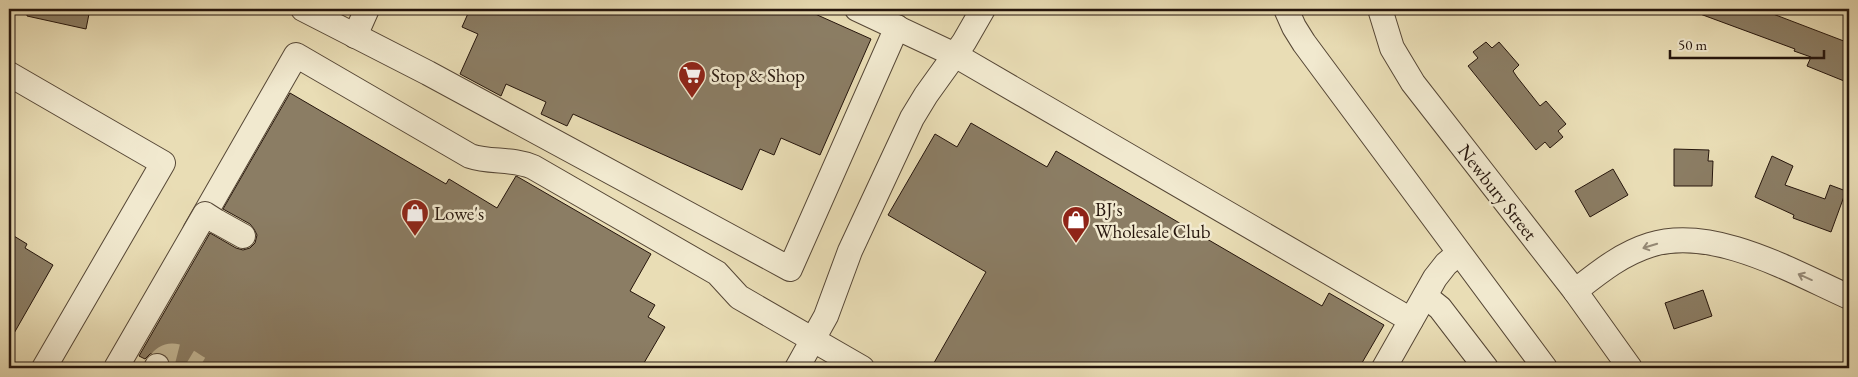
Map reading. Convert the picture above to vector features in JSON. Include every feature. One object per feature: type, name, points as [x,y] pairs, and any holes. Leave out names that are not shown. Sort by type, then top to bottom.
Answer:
[{"type":"street","points":[[302,9],[428,73],[790,269],[897,27]]},
{"type":"street","points":[[355,36],[367,9]]},
{"type":"street","points":[[857,9],[955,55],[1411,320]]},
{"type":"street","points":[[797,368],[826,316],[850,251],[906,130],[926,95],[955,55],[984,9]]},
{"type":"street","points":[[1286,9],[1304,44],[1545,368]]},
{"type":"street","name":"Newbury Street","points":[[1380,9],[1392,48],[1418,91],[1575,291],[1630,368]]},
{"type":"street","points":[[133,368],[125,362],[126,349],[296,55],[470,156],[489,161],[520,163],[533,166],[717,273],[739,297],[862,368]]},
{"type":"street","points":[[9,74],[163,163],[44,368]]},
{"type":"street","points":[[116,368],[205,214],[243,236]]},
{"type":"street","points":[[1575,291],[1618,260],[1644,247],[1673,241],[1698,240],[1744,251],[1849,297]]},
{"type":"street","points":[[1384,368],[1441,271],[1459,253]]},
{"type":"street","points":[[1425,296],[1440,308],[1486,368]]},
{"type":"building","points":[[27,9],[90,9],[86,29],[27,16]]},
{"type":"building","name":"Stop & Shop","points":[[470,9],[804,9],[871,39],[820,155],[781,138],[774,155],[760,149],[742,190],[573,114],[567,126],[541,114],[546,102],[506,84],[501,96],[460,74],[478,34],[462,27]]},
{"type":"building","points":[[1692,9],[1760,9],[1849,43],[1849,83],[1807,66],[1811,57],[1794,51],[1795,49],[1692,11]]},
{"type":"building","points":[[1486,42],[1492,48],[1499,42],[1519,65],[1513,71],[1540,106],[1546,101],[1566,124],[1558,131],[1563,137],[1550,148],[1545,142],[1536,150],[1468,66],[1478,58],[1473,52]]},
{"type":"building","name":"Lowe's","points":[[290,93],[446,184],[449,179],[497,208],[516,176],[651,254],[630,291],[655,305],[648,317],[665,327],[641,368],[170,368],[169,359],[163,354],[156,352],[150,354],[145,359],[139,356],[210,233],[243,250],[250,248],[255,243],[257,235],[250,224],[223,209]]},
{"type":"building","name":"BJ's Wholesale Club","points":[[971,123],[1047,167],[1056,151],[1322,306],[1329,293],[1384,325],[1359,368],[931,368],[986,272],[888,215],[935,134],[957,147]]},
{"type":"building","points":[[1674,149],[1709,150],[1708,161],[1713,161],[1712,186],[1674,186]]},
{"type":"building","points":[[1772,156],[1793,166],[1785,185],[1825,199],[1830,185],[1846,191],[1831,232],[1793,218],[1794,215],[1755,197]]},
{"type":"building","points":[[1613,169],[1628,195],[1590,217],[1575,191]]},
{"type":"building","points":[[9,233],[27,244],[25,248],[53,265],[9,342]]},
{"type":"building","points":[[1703,290],[1712,316],[1674,329],[1665,303]]},
{"type":"tunnel","points":[[157,366],[162,360],[172,355],[183,358],[199,368]]},
{"type":"place","name":"Stop & Shop","points":[[692,99]]},
{"type":"place","name":"Lowe's","points":[[415,237]]},
{"type":"place","name":"BJ's Wholesale Club","points":[[1076,244]]}]
